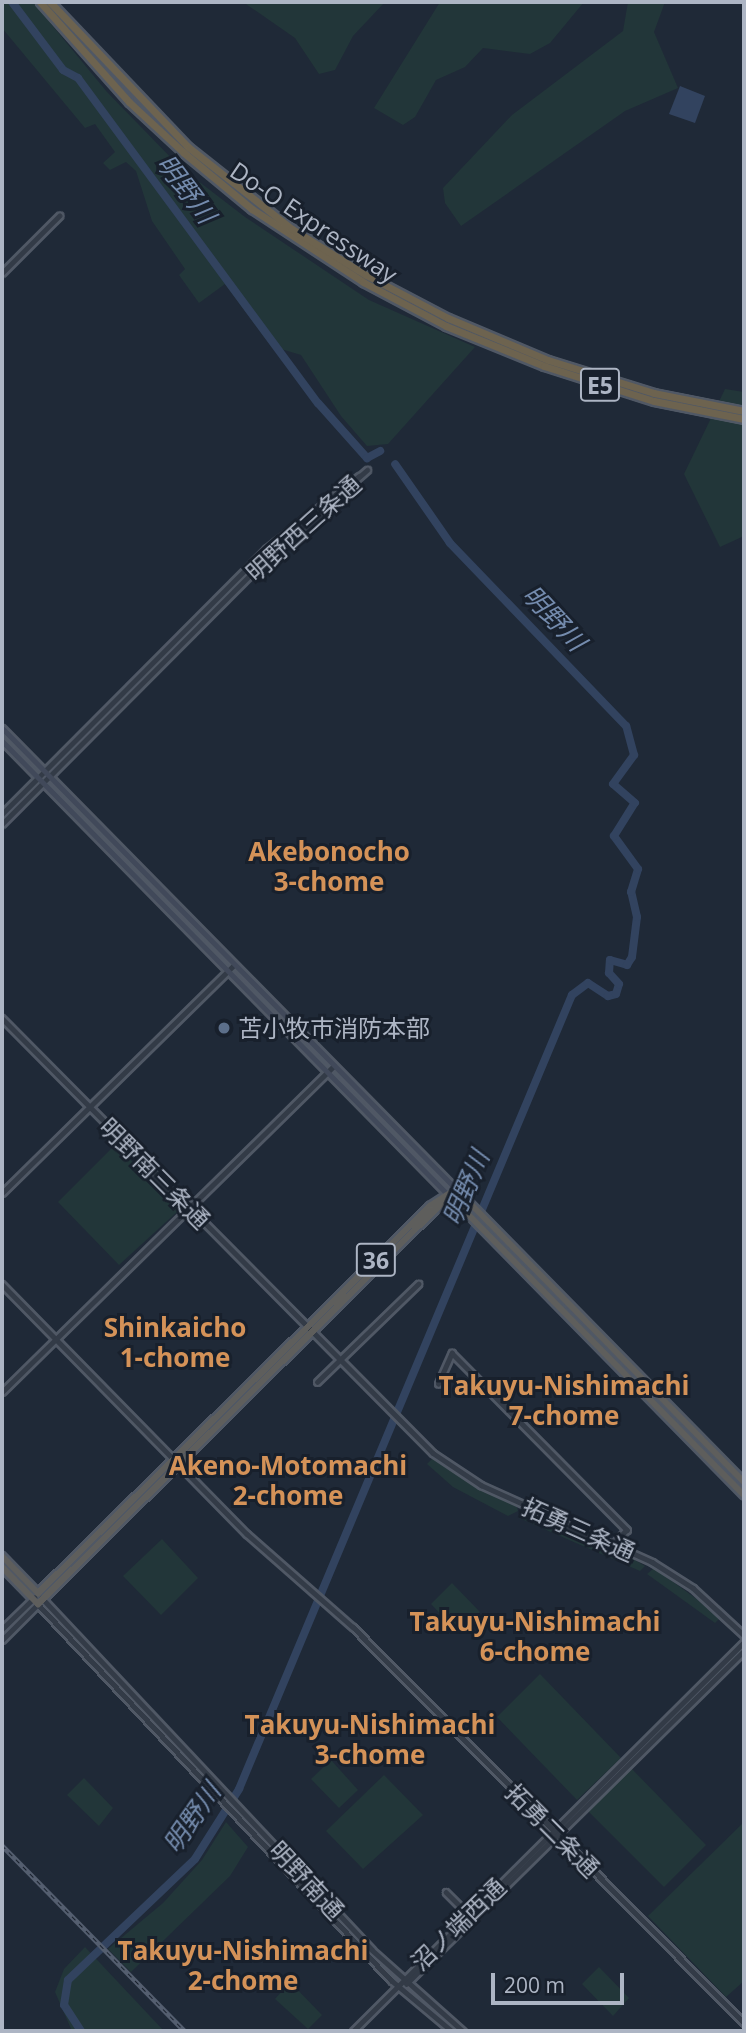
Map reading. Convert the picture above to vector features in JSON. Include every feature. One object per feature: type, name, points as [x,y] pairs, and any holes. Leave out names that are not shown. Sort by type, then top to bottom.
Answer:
[{"type":"highway","name":"Do-O Expressway","points":[[40,2],[146,119],[252,209],[363,282],[502,346],[744,419]]},
{"type":"highway","name":"Do-O Expressway","points":[[50,2],[160,122],[254,201],[366,275],[479,337]]},
{"type":"highway","name":"Do-O Expressway","points":[[703,408],[744,411]]},
{"type":"highway","name":"36","points":[[310,1331],[446,1192],[456,1189]]},
{"type":"highway","name":"36","points":[[38,1599],[310,1331],[452,1198],[456,1189]]},
{"type":"highway","points":[[456,1189],[744,1482]]},
{"type":"highway","points":[[446,1192],[744,1495]]},
{"type":"highway","points":[[2,1556],[38,1599]]},
{"type":"highway","points":[[2,1567],[38,1599]]},
{"type":"main road","points":[[2,728],[456,1189]]},
{"type":"main road","points":[[2,741],[446,1192]]},
{"type":"street","points":[[2,273],[59,216]]},
{"type":"street","name":"明野西三条通","points":[[2,824],[40,781],[270,555],[367,470],[266,549],[47,774]]},
{"type":"street","name":"明野西三条通","points":[[2,814],[40,781]]},
{"type":"street","points":[[2,1193],[234,965]]},
{"type":"street","name":"明野南三条通","points":[[2,1018],[310,1331]]},
{"type":"street","points":[[2,1392],[334,1066]]},
{"type":"street","points":[[2,1284],[176,1462]]},
{"type":"street","points":[[317,1382],[418,1284]]},
{"type":"street","points":[[310,1331],[338,1360]]},
{"type":"street","points":[[438,1384],[452,1353],[627,1530],[614,1544]]},
{"type":"street","name":"拓勇三条通","points":[[338,1360],[408,1430],[481,1485],[614,1544],[693,1588],[744,1635]]},
{"type":"street","name":"拓勇二条通","points":[[176,1462],[331,1608],[744,2023]]},
{"type":"street","points":[[2,1629],[38,1599]]},
{"type":"street","points":[[2,1640],[38,1599]]},
{"type":"street","name":"明野南通","points":[[38,1599],[401,1979],[463,2031]]},
{"type":"street","name":"明野南通","points":[[38,1599],[240,1820],[398,1986],[452,2031]]},
{"type":"street","name":"沼ノ端西通","points":[[556,1832],[744,1642]]},
{"type":"street","name":"沼ノ端西通","points":[[398,1986],[401,1979],[470,1916],[744,1651]]},
{"type":"street","points":[[446,1892],[470,1916]]},
{"type":"street","name":"沼ノ端西通","points":[[398,1986],[406,1984],[470,1916]]},
{"type":"street","points":[[353,2031],[398,1986]]},
{"type":"green space","points":[[2,2],[33,2],[107,92],[180,167],[245,217],[369,300],[475,347],[388,444],[367,446],[341,416],[301,355],[271,346],[225,284],[199,303],[179,275],[185,269],[152,221],[136,171],[126,162],[110,170],[103,163],[115,152],[95,124],[85,128],[2,28]]},
{"type":"green space","points":[[243,2],[385,2],[353,36],[335,70],[319,74],[295,38]]},
{"type":"green space","points":[[440,2],[584,2],[550,43],[530,54],[483,48],[465,67],[436,80],[415,117],[403,125],[374,108]]},
{"type":"green space","points":[[628,2],[665,2],[654,32],[678,88],[625,111],[461,226],[445,203],[443,188],[512,115],[623,31]]},
{"type":"green space","points":[[725,389],[744,392],[744,536],[720,547],[684,474]]},
{"type":"green space","points":[[116,1144],[178,1211],[119,1265],[58,1202]]},
{"type":"green space","points":[[433,1458],[517,1507],[518,1511],[508,1516],[453,1487],[427,1464]]},
{"type":"green space","points":[[527,1510],[608,1544],[645,1566],[640,1571],[519,1518]]},
{"type":"green space","points":[[162,1539],[198,1578],[161,1615],[123,1576]]},
{"type":"green space","points":[[654,1568],[719,1619],[715,1623],[647,1574]]},
{"type":"green space","points":[[452,1583],[480,1612],[458,1633],[431,1604]]},
{"type":"green space","points":[[540,1674],[621,1758],[577,1800],[497,1717]]},
{"type":"green space","points":[[331,1760],[358,1790],[339,1808],[311,1779]]},
{"type":"green space","points":[[631,1768],[706,1845],[664,1887],[588,1811]]},
{"type":"green space","points":[[384,1775],[423,1815],[363,1869],[326,1831]]},
{"type":"green space","points":[[84,1778],[113,1808],[99,1826],[67,1795]]},
{"type":"green space","points":[[226,1822],[248,1847],[230,1876],[131,1972],[108,1949],[163,1903],[202,1860]]},
{"type":"green space","points":[[744,1822],[744,1981],[726,1997],[648,1916]]},
{"type":"green space","points":[[85,1947],[164,2031],[72,2031],[55,1992],[64,1969]]},
{"type":"green space","points":[[599,1967],[629,1998],[613,2016],[582,1984]]},
{"type":"green space","points":[[290,1982],[322,2015],[308,2029],[275,1999]]},
{"type":"water","points":[[680,86],[705,96],[695,123],[669,114]]},
{"type":"waterway","name":"明野川","points":[[12,2],[63,70],[78,78],[318,403],[367,458],[380,451]]},
{"type":"waterway","name":"明野川","points":[[81,2031],[64,2005],[68,1980],[195,1859],[239,1789],[572,995],[588,983],[608,996],[616,994],[619,984],[609,973],[610,960],[627,965],[632,957],[637,917],[631,892],[638,869],[614,836],[635,803],[613,784],[634,755],[626,726],[450,543],[395,464]]},
{"type":"railway","points":[[2,1845],[185,2031]]},
{"type":"place","name":"苫小牧市消防本部","points":[[224,1028]]},
{"type":"district","name":"Akebonocho 3-chome","points":[[329,867]]},
{"type":"district","name":"Shinkaicho 1-chome","points":[[175,1343]]},
{"type":"district","name":"Takuyu-Nishimachi 7-chome","points":[[564,1401]]},
{"type":"district","name":"Akeno-Motomachi 2-chome","points":[[288,1481]]},
{"type":"district","name":"Takuyu-Nishimachi 6-chome","points":[[535,1637]]},
{"type":"district","name":"Takuyu-Nishimachi 3-chome","points":[[370,1740]]},
{"type":"district","name":"Takuyu-Nishimachi 2-chome","points":[[243,1966]]}]
